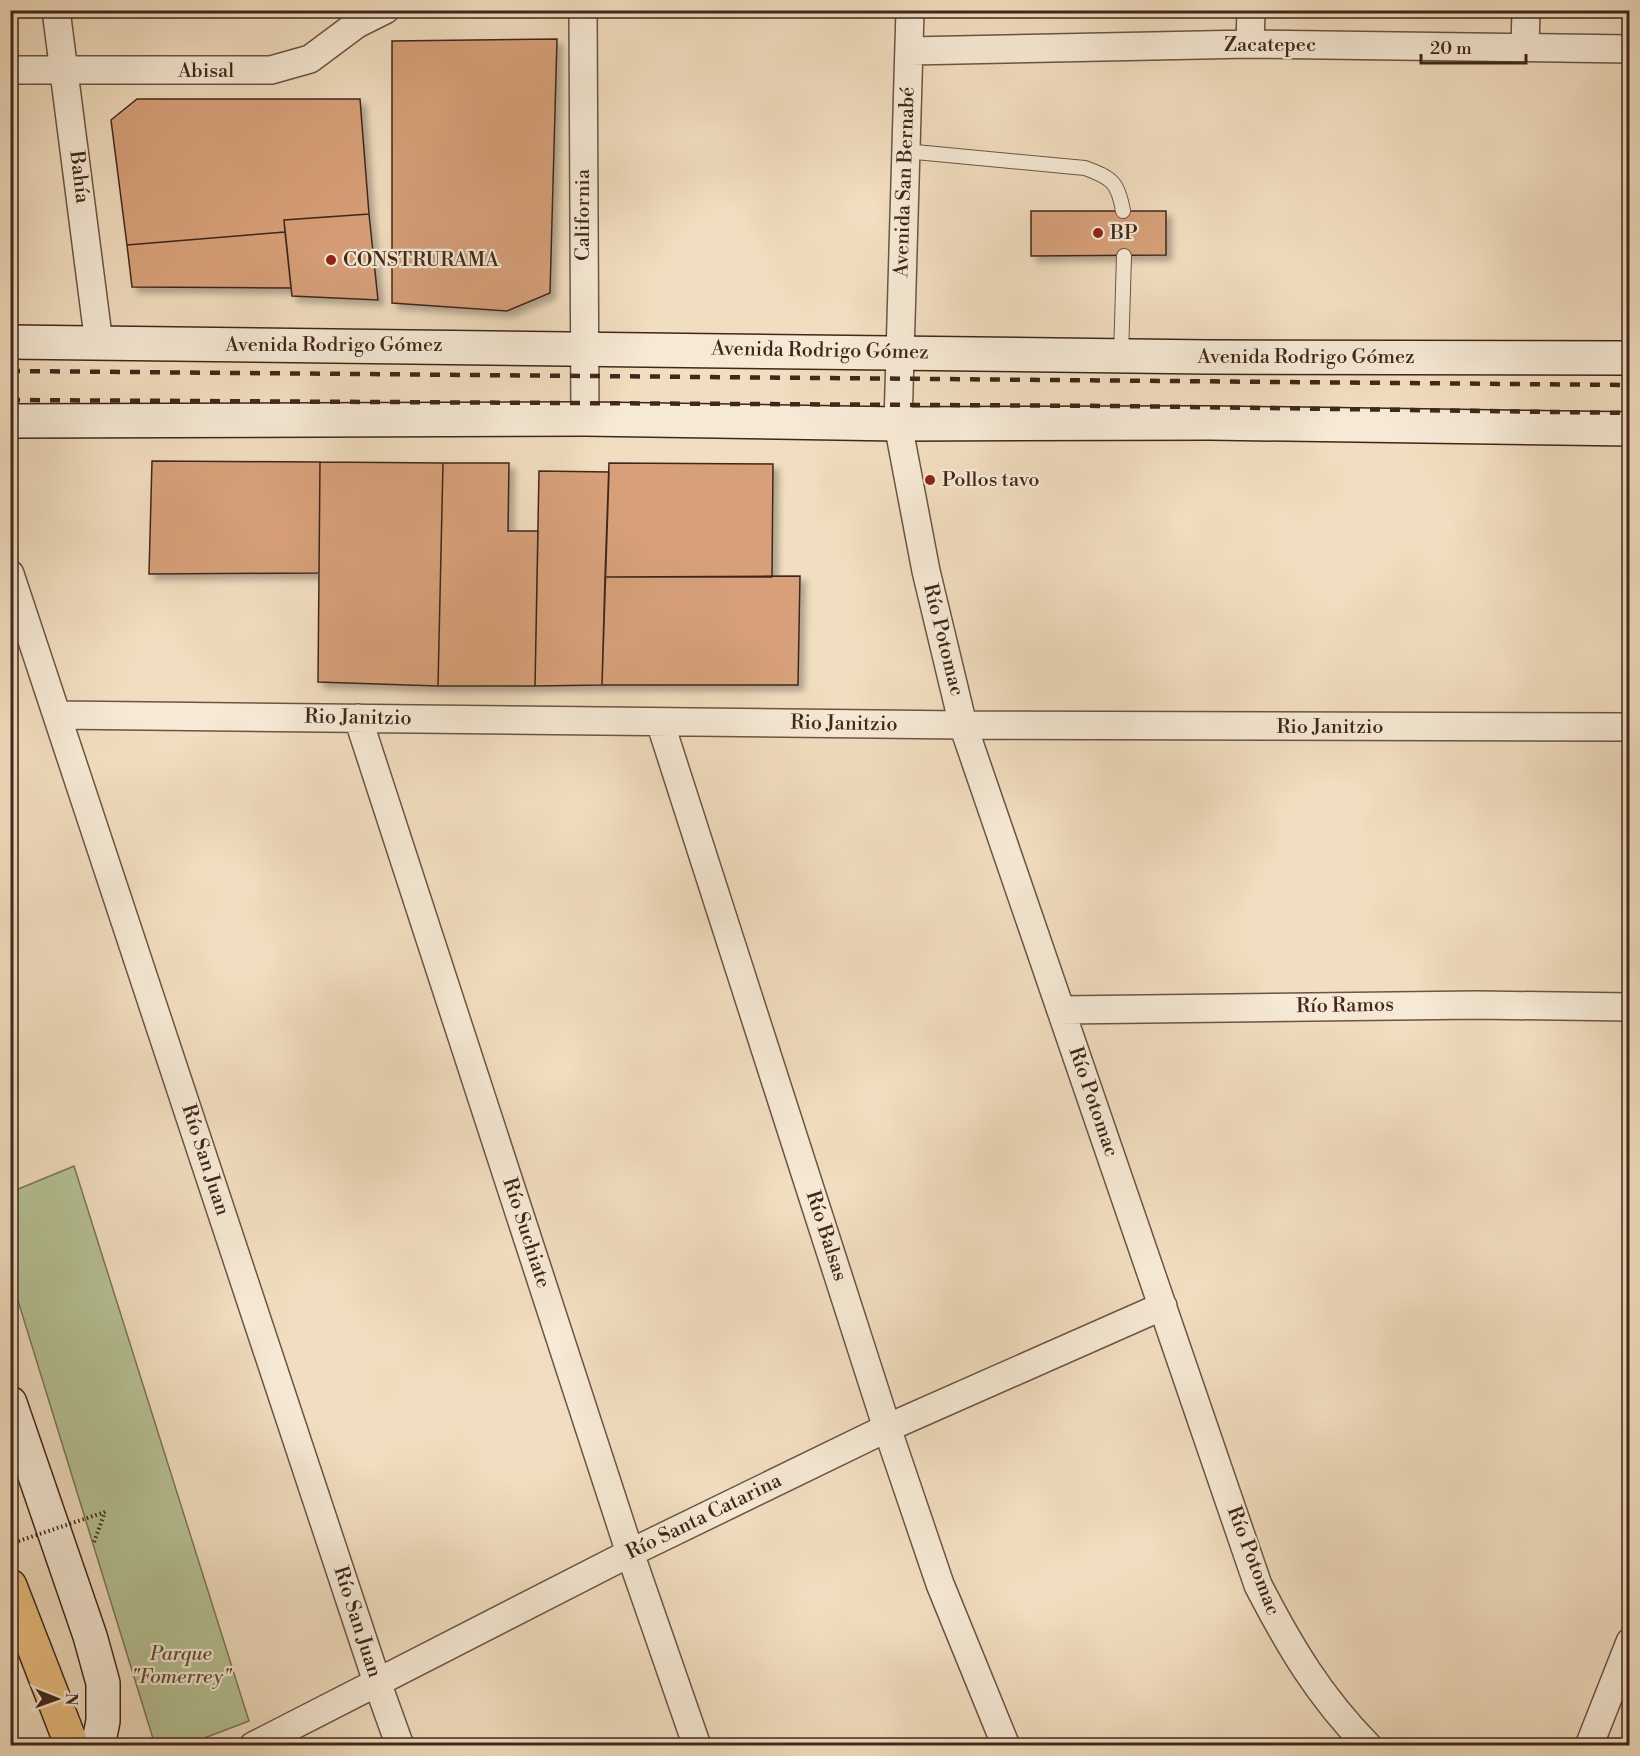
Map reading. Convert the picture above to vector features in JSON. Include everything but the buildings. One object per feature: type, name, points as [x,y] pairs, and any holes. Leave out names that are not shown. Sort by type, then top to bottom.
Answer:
[{"type":"highway","points":[[10,1586],[72,1746]]},
{"type":"main road","name":"Avenida Rodrigo Gómez","points":[[10,342],[583,347],[1121,356],[1629,358]]},
{"type":"main road","points":[[10,421],[585,419],[898,424],[1209,423],[1629,429]]},
{"type":"main road","points":[[10,1403],[90,1636],[103,1683],[103,1721],[98,1746]]},
{"type":"street","name":"Bahía","points":[[56,10],[66,72],[99,344]]},
{"type":"street","name":"Abisal","points":[[10,70],[66,72],[272,70],[310,58],[357,24],[385,10]]},
{"type":"street","name":"California","points":[[583,10],[585,419]]},
{"type":"street","name":"Avenida San Bernabé","points":[[898,424],[910,10]]},
{"type":"street","points":[[1250,44],[1251,10]]},
{"type":"street","points":[[1525,47],[1526,10]]},
{"type":"street","name":"Zacatepec","points":[[910,51],[1250,44],[1629,49]]},
{"type":"street","name":"Río Potomac","points":[[898,424],[926,571],[963,725],[1258,1585],[1290,1647],[1336,1713],[1368,1746]]},
{"type":"street","name":"Río San Juan","points":[[10,574],[400,1746]]},
{"type":"street","name":"Rio Janitzio","points":[[58,715],[963,725],[1629,728]]},
{"type":"street","name":"Río Suchiate","points":[[358,718],[630,1553],[697,1746]]},
{"type":"street","name":"Río Balsas","points":[[660,722],[886,1428],[940,1584],[1006,1746]]},
{"type":"street","name":"Río Ramos","points":[[1061,1010],[1477,1005],[1629,1007]]},
{"type":"street","name":"Río Santa Catarina","points":[[253,1746],[630,1553],[886,1428],[1163,1306]]},
{"type":"street","points":[[1589,1746],[1629,1642]]},
{"type":"lane","points":[[905,152],[1085,168],[1105,176],[1116,185],[1123,210]]},
{"type":"lane","points":[[1121,356],[1124,256]]},
{"type":"path","points":[[10,1544],[105,1512]]},
{"type":"green space","name":"Parque \"Fomerrey\"","points":[[74,1166],[249,1721],[186,1745],[155,1745],[11,1278],[11,1192]]},
{"type":"railway","points":[[10,371],[1630,385]]},
{"type":"railway","points":[[10,400],[1117,406],[1630,413]]},
{"type":"place","name":"BP","points":[[1098,233]]},
{"type":"place","name":"CONSTRURAMA","points":[[331,260]]},
{"type":"place","name":"Pollos tavo","points":[[930,480]]}]
